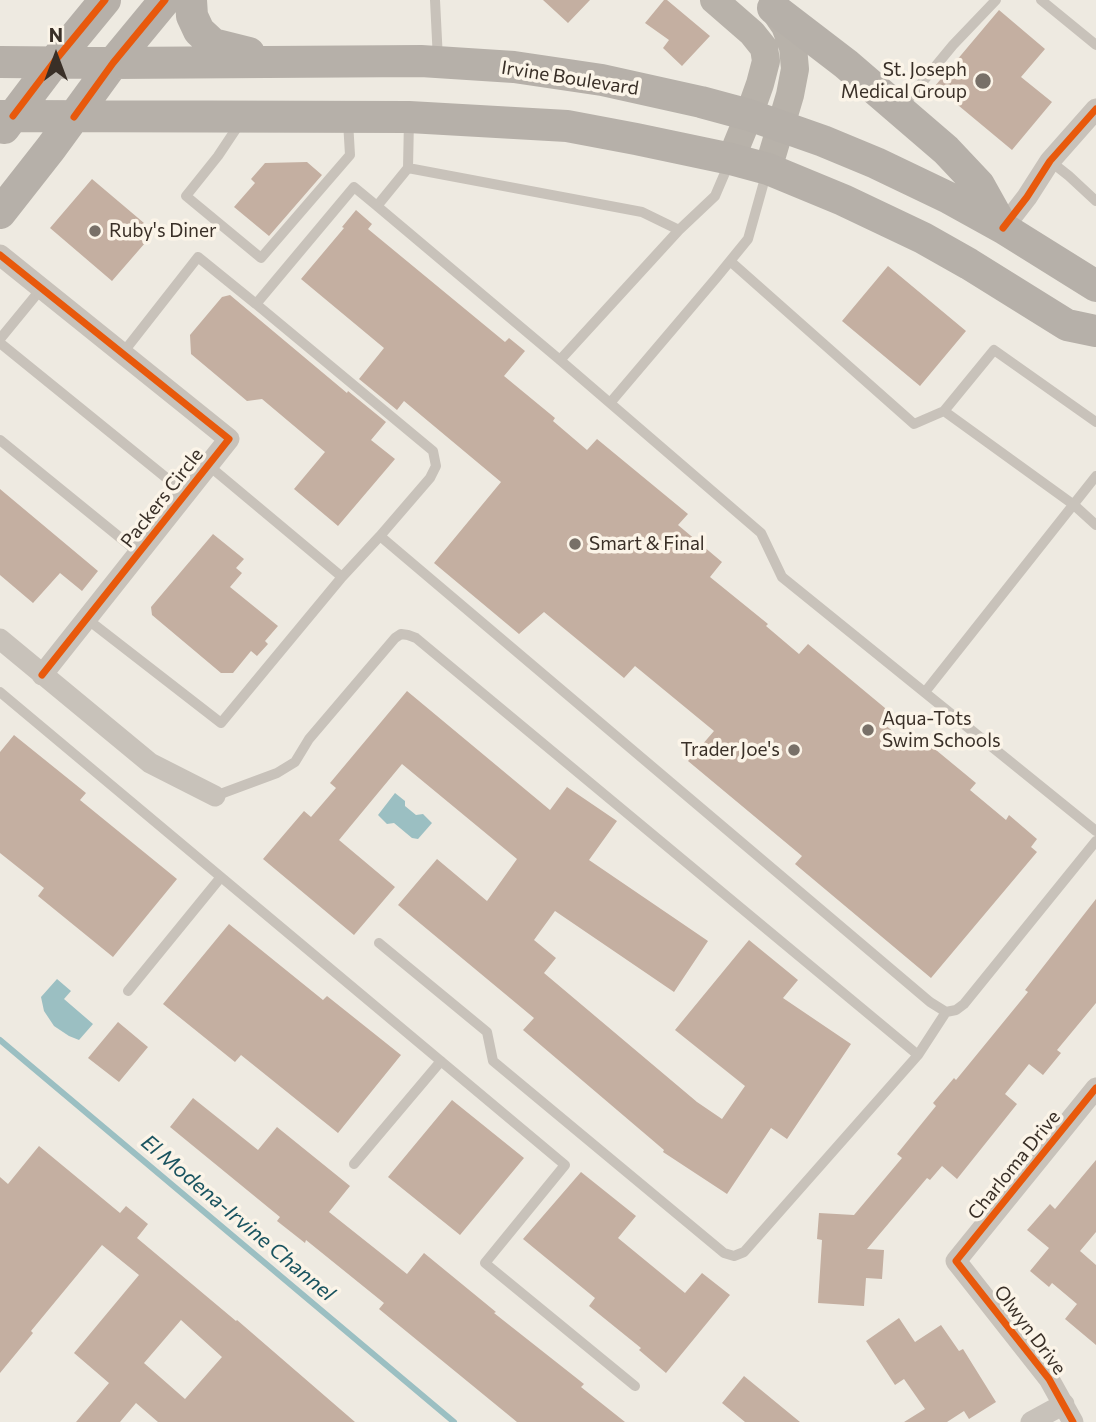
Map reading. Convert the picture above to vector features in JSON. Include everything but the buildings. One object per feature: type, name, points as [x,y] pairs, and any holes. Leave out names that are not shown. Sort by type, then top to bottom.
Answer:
[{"type":"main road","points":[[4,122],[104,0]]},
{"type":"main road","points":[[0,213],[113,63],[165,0]]},
{"type":"main road","points":[[191,0],[192,16],[199,31],[213,44],[281,61]]},
{"type":"main road","points":[[714,0],[752,33],[764,48],[766,61],[749,115],[731,159]]},
{"type":"main road","points":[[767,3],[822,45],[946,150],[979,185],[1003,228]]},
{"type":"main road","points":[[767,3],[785,26],[793,47],[795,69],[768,169]]},
{"type":"main road","name":"Irvine Boulevard","points":[[0,62],[438,62],[514,67],[602,80],[749,115],[876,163],[1003,228],[1096,286]]},
{"type":"main road","points":[[4,122],[74,117],[409,117],[567,126],[768,169],[843,200],[923,238],[1067,325],[1096,331]]},
{"type":"street","points":[[1003,228],[1050,162],[1096,109]]},
{"type":"street","name":"Packers Circle","points":[[0,255],[229,439],[42,675]]},
{"type":"street","points":[[0,639],[149,763],[215,796]]},
{"type":"street","name":"Charloma Drive","points":[[956,1261],[1096,1088]]},
{"type":"street","name":"Olwyn Drive","points":[[956,1261],[1049,1379],[1069,1413]]},
{"type":"street","points":[[1031,1422],[1069,1413]]},
{"type":"lane","points":[[435,0],[438,62]]},
{"type":"lane","points":[[900,110],[953,46],[996,0]]},
{"type":"lane","points":[[1041,0],[1096,45]]},
{"type":"lane","points":[[244,117],[218,156],[186,196],[261,258],[350,155],[347,118]]},
{"type":"lane","points":[[377,206],[408,168],[409,117]]},
{"type":"lane","points":[[560,360],[679,230],[715,196],[731,159]]},
{"type":"lane","points":[[1050,162],[1096,201]]},
{"type":"lane","points":[[408,168],[642,212],[679,230]]},
{"type":"lane","points":[[610,403],[748,239],[768,169]]},
{"type":"lane","points":[[256,304],[354,187],[761,533],[782,577],[1096,831]]},
{"type":"lane","points":[[87,619],[221,723],[342,577],[430,478],[436,466],[433,452],[198,257],[122,354]]},
{"type":"lane","points":[[730,261],[914,425],[944,411],[994,349],[1096,422]]},
{"type":"lane","points":[[41,289],[0,341],[185,493]]},
{"type":"lane","points":[[944,411],[1074,505],[1096,525]]},
{"type":"lane","points":[[0,440],[139,553]]},
{"type":"lane","points":[[208,465],[342,577]]},
{"type":"lane","points":[[925,692],[1096,476]]},
{"type":"lane","points":[[380,536],[930,1002],[946,1012],[956,1010],[964,1004],[1096,841]]},
{"type":"lane","points":[[215,796],[277,773],[295,762],[309,739],[395,638],[401,634],[408,635],[416,638],[918,1055]]},
{"type":"lane","points":[[0,693],[565,1165],[485,1263],[635,1386]]},
{"type":"lane","points":[[128,991],[221,877]]},
{"type":"lane","points":[[379,943],[487,1032],[493,1061],[724,1253],[734,1256],[744,1252],[918,1055],[946,1012]]},
{"type":"lane","points":[[354,1164],[441,1061]]},
{"type":"water","points":[[395,793],[416,815],[423,814],[432,823],[418,839],[412,838],[394,823],[387,824],[378,815]]},
{"type":"water","points":[[57,979],[71,991],[64,999],[93,1024],[79,1040],[54,1026],[44,1011],[41,997]]},
{"type":"waterway","name":"El Modena-Irvine Channel","points":[[0,1040],[454,1422]]},
{"type":"cycle path","points":[[13,116],[105,0]]},
{"type":"cycle path","points":[[74,117],[113,63],[165,0]]},
{"type":"cycle path","points":[[1003,228],[1050,161],[1096,109]]},
{"type":"cycle path","points":[[0,255],[229,439],[42,675]]},
{"type":"cycle path","points":[[1073,1422],[1049,1379],[956,1261],[1096,1088]]},
{"type":"place","name":"St. Joseph Medical Group","points":[[983,81]]},
{"type":"place","name":"Ruby's Diner","points":[[95,231]]},
{"type":"place","name":"Smart & Final","points":[[575,544]]},
{"type":"place","name":"Aqua-Tots Swim Schools","points":[[868,730]]},
{"type":"place","name":"Trader Joe's","points":[[794,750]]}]
